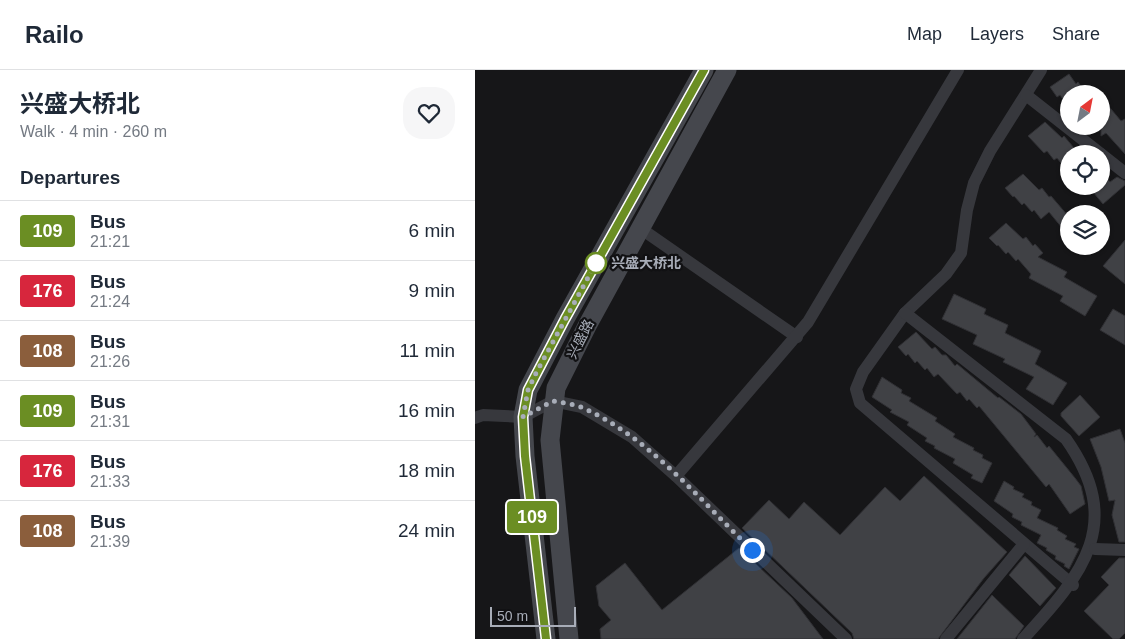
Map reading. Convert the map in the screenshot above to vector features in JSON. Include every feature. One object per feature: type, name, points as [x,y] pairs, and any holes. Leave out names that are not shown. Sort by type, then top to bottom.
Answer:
[{"type":"street","name":"兴盛路","points":[[546,639],[525,456],[523,417],[528,390],[704,70]]},
{"type":"street","name":"兴盛路","points":[[569,639],[552,471],[550,440],[553,401],[560,378],[727,70]]},
{"type":"street","points":[[676,476],[808,322],[958,70]]},
{"type":"street","points":[[1041,70],[990,151],[975,183],[967,210],[961,253],[947,274],[905,313],[863,372],[856,390],[860,404],[1073,585]]},
{"type":"street","points":[[1025,95],[1089,145]]},
{"type":"street","points":[[1110,161],[1125,173]]},
{"type":"street","points":[[640,228],[797,337]]},
{"type":"street","points":[[905,313],[1066,439],[1082,458],[1097,487],[1101,509],[1095,549],[1073,585],[1023,639]]},
{"type":"street","points":[[475,418],[483,415],[523,417],[553,401],[582,408],[609,422],[632,437],[676,476],[846,639]]},
{"type":"street","points":[[946,639],[1024,544]]},
{"type":"street","points":[[1095,549],[1125,550]]},
{"type":"building","points":[[1069,74],[1076,84],[1078,82],[1080,85],[1060,85],[1060,95],[1057,97],[1050,87]]},
{"type":"building","points":[[1110,108],[1121,121],[1125,119],[1125,154],[1108,135],[1110,135]]},
{"type":"building","points":[[1045,122],[1062,138],[1064,136],[1072,145],[1060,145],[1060,162],[1057,158],[1054,160],[1047,151],[1044,153],[1028,136]]},
{"type":"building","points":[[1023,174],[1039,190],[1042,188],[1060,206],[1060,225],[1049,212],[1041,219],[1034,210],[1032,212],[1024,203],[1022,205],[1005,188]]},
{"type":"building","points":[[1117,177],[1125,181],[1125,185],[1103,204],[1096,195],[1110,195],[1110,182]]},
{"type":"building","points":[[1006,223],[1023,239],[1026,237],[1033,246],[1035,244],[1043,253],[1038,257],[1067,272],[1064,277],[1097,296],[1085,316],[1060,301],[1063,296],[1029,278],[1031,274],[1018,259],[1016,261],[1008,252],[1006,254],[989,238]]},
{"type":"building","points":[[1125,240],[1125,284],[1103,266]]},
{"type":"building","points":[[954,294],[986,309],[984,314],[1008,325],[1005,333],[1041,351],[1035,364],[1067,383],[1053,405],[1026,389],[1034,377],[1003,362],[1005,359],[973,344],[977,335],[942,319]]},
{"type":"building","points":[[1113,309],[1125,316],[1125,345],[1100,330]]},
{"type":"building","points":[[916,332],[932,349],[935,347],[942,355],[946,355],[955,366],[957,364],[998,398],[1021,414],[1036,434],[1034,437],[1037,435],[1047,448],[1049,446],[1081,486],[1085,504],[1070,514],[1049,484],[1046,487],[979,406],[977,408],[969,399],[967,401],[960,392],[957,394],[938,374],[934,377],[927,368],[925,370],[917,361],[915,363],[908,354],[906,356],[898,347]]},
{"type":"building","points":[[882,377],[902,390],[901,393],[911,398],[909,401],[937,418],[935,421],[955,434],[953,437],[974,448],[973,450],[983,455],[982,458],[992,463],[982,483],[971,478],[973,475],[953,463],[955,459],[925,441],[927,438],[907,425],[909,422],[890,412],[892,410],[872,397]]},
{"type":"building","points":[[1080,395],[1100,417],[1079,436],[1061,416],[1061,413]]},
{"type":"building","points":[[1120,429],[1125,443],[1125,542],[1119,542],[1112,515],[1115,500],[1109,501],[1101,467],[1090,439]]},
{"type":"building","points":[[924,476],[1007,552],[984,578],[938,639],[854,639],[852,633],[742,528],[769,500],[789,519],[804,502],[840,535],[885,487],[900,501]]},
{"type":"building","points":[[1004,481],[1014,487],[1013,489],[1024,494],[1022,497],[1032,502],[1031,505],[1041,510],[1037,518],[1058,528],[1057,530],[1067,536],[1065,539],[1076,544],[1074,547],[1079,549],[1069,569],[1064,566],[1065,564],[1055,559],[1056,556],[1046,550],[1047,548],[1037,543],[1041,535],[1021,525],[1022,522],[1012,517],[1013,514],[994,501]]},
{"type":"building","points":[[739,548],[792,598],[823,639],[601,639],[600,629],[611,620],[599,606],[596,586],[625,563],[662,610]]},
{"type":"building","points":[[1025,556],[1056,588],[1040,606],[1009,575]]},
{"type":"building","points":[[1119,558],[1125,558],[1125,633],[1119,639],[1113,639],[1084,611],[1109,585],[1101,577]]},
{"type":"building","points":[[992,595],[1024,626],[1015,639],[957,639]]},
{"type":"bus line","name":"109","points":[[546,639],[525,456],[523,417],[528,390],[565,319],[704,70]]},
{"type":"place","name":"兴盛大桥北","points":[[596,263]]},
{"type":"route","points":[[596,263],[536,373],[528,390],[523,417],[553,401],[582,408],[609,422],[632,437],[676,476],[752,550]]}]
